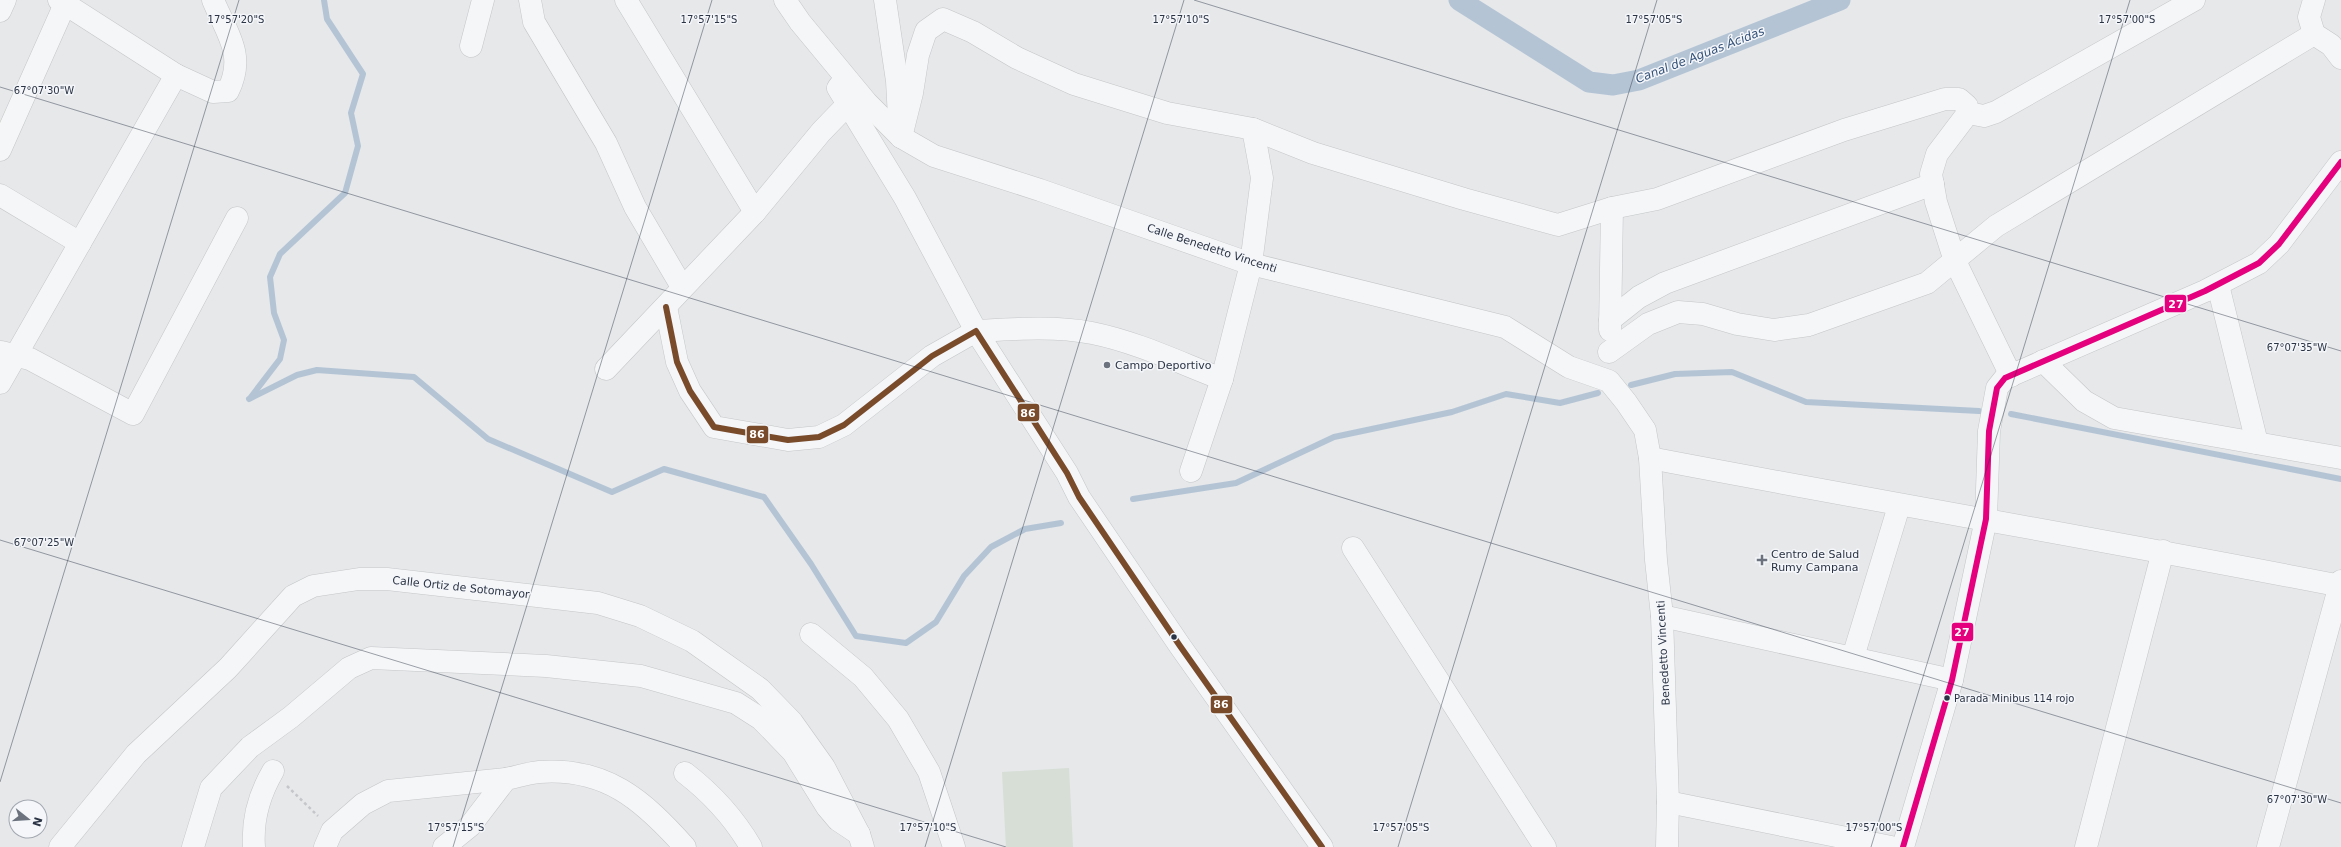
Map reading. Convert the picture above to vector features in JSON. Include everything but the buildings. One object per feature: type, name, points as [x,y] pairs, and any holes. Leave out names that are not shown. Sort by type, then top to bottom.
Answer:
[{"type":"street","points":[[0,11],[5,0]]},
{"type":"street","points":[[0,150],[62,2],[176,75],[213,92],[228,91],[235,77],[237,62],[232,40],[213,0]]},
{"type":"street","points":[[471,46],[483,0]]},
{"type":"street","points":[[530,0],[534,22],[606,143],[635,207],[682,287]]},
{"type":"street","points":[[626,0],[755,212]]},
{"type":"street","name":"Calle Benedetto Vincenti","points":[[785,0],[800,22],[867,103],[901,137],[934,156],[1040,190],[1251,264],[1505,327],[1569,366],[1609,381]]},
{"type":"street","points":[[885,0],[897,81],[901,137]]},
{"type":"street","points":[[1968,113],[1984,116],[1996,112],[2194,0]]},
{"type":"street","points":[[2314,0],[2309,17],[2314,34],[2331,46],[2341,58]]},
{"type":"street","points":[[901,137],[912,93],[918,55],[926,31],[942,19],[973,32],[1016,58],[1074,84],[1167,114],[1254,129],[1313,153],[1464,199],[1558,225],[1612,208],[1657,199],[1844,130],[1945,99],[1959,99],[1967,106],[1968,113],[1938,154],[1931,174],[1936,202],[1955,261],[2011,376]]},
{"type":"street","points":[[1609,352],[1648,324],[1678,312],[1703,314],[1737,324],[1774,330],[1809,325],[1927,282],[1955,261],[1996,226],[2314,34]]},
{"type":"street","points":[[0,383],[7,353],[80,242],[176,75]]},
{"type":"street","points":[[846,78],[838,88],[905,198],[976,331],[1067,473],[1078,497],[1180,646],[1322,847]]},
{"type":"street","points":[[606,369],[666,307],[682,287],[755,212],[821,132],[848,104]]},
{"type":"street","points":[[1191,471],[1222,379],[1251,264],[1262,178],[1254,129]]},
{"type":"street","points":[[1903,847],[1952,680],[1986,518],[1989,431],[1997,388],[2005,378],[2218,285],[2260,263],[2279,244],[2341,162]]},
{"type":"street","points":[[1610,320],[1639,297],[1665,283],[1933,184]]},
{"type":"street","points":[[0,195],[80,242]]},
{"type":"street","points":[[1612,208],[1609,381],[1626,402],[1645,430],[1650,458],[1899,506],[1986,518],[2340,584],[2268,847]]},
{"type":"street","points":[[7,353],[30,358],[133,414],[237,218]]},
{"type":"street","points":[[2218,285],[2257,443]]},
{"type":"street","points":[[666,307],[677,362],[690,391],[714,427],[788,440],[819,437],[844,425],[932,356],[976,331],[1041,328],[1092,333],[1127,342],[1222,379]]},
{"type":"street","points":[[2043,361],[2084,401],[2114,418],[2341,458]]},
{"type":"street","name":"Benedetto Vincenti","points":[[1650,458],[1656,560],[1662,616],[1668,802],[1667,847]]},
{"type":"street","points":[[1854,657],[1899,506]]},
{"type":"street","points":[[1353,548],[1545,847]]},
{"type":"street","points":[[2086,847],[2163,551]]},
{"type":"street","name":"Calle Ortiz de Sotomayor","points":[[65,844],[136,754],[228,668],[293,596],[313,586],[359,579],[387,579],[598,603],[640,616],[692,641],[760,690],[792,722],[824,767],[861,840]]},
{"type":"street","points":[[1662,616],[1854,657],[1952,680]]},
{"type":"street","points":[[811,634],[863,677],[898,719],[929,772],[954,847]]},
{"type":"street","points":[[192,847],[211,788],[220,778],[250,747],[291,717],[349,668],[371,658],[546,666],[642,676],[736,703],[761,719],[793,752],[826,807],[838,820],[861,840]]},
{"type":"street","points":[[254,847],[256,810],[262,791],[273,771]]},
{"type":"street","points":[[329,839],[363,804],[388,791],[506,779],[538,772],[598,777],[632,796],[657,816],[685,847]]},
{"type":"street","points":[[685,773],[701,786],[733,820],[751,847]]},
{"type":"street","points":[[444,847],[470,826],[506,779]]},
{"type":"street","points":[[1668,802],[1891,847]]},
{"type":"path","points":[[273,771],[329,839]]},
{"type":"shaded area","points":[[1069,768],[1073,847],[1006,847],[1002,772]]},
{"type":"waterway","points":[[251,397],[280,359],[284,340],[274,313],[270,277],[280,254],[345,193],[358,146],[351,113],[363,74],[327,19],[324,0]]},
{"type":"waterway","name":"Canal de Aguas Ácidas","points":[[1459,0],[1589,82],[1613,85],[1639,80],[1840,0]]},
{"type":"waterway","points":[[249,399],[297,375],[317,370],[414,377],[488,439],[612,492],[664,469],[764,497],[811,564],[856,636],[906,643],[936,622],[964,576],[991,547],[1025,529],[1061,523]]},
{"type":"waterway","points":[[1631,385],[1675,374],[1732,372],[1806,402],[1979,411]]},
{"type":"waterway","points":[[1133,499],[1236,483],[1334,437],[1452,412],[1506,394],[1560,403],[1598,393]]},
{"type":"waterway","points":[[2011,414],[2341,479]]},
{"type":"transit line","name":"27","points":[[1903,847],[1952,680],[1986,519],[1989,431],[1997,388],[2005,378],[2205,291],[2259,263],[2279,244],[2341,162]]},
{"type":"transit line","name":"86","points":[[666,307],[677,362],[690,391],[714,427],[788,440],[819,437],[844,425],[932,356],[976,331],[1067,473],[1079,497],[1180,646],[1322,847]]},
{"type":"place","name":"Campo Deportivo","points":[[1107,365]]},
{"type":"place","name":"Centro de Salud Rumy Campana","points":[[1762,560]]},
{"type":"place","name":"Parada Minibus 114 rojo","points":[[1947,698]]}]
